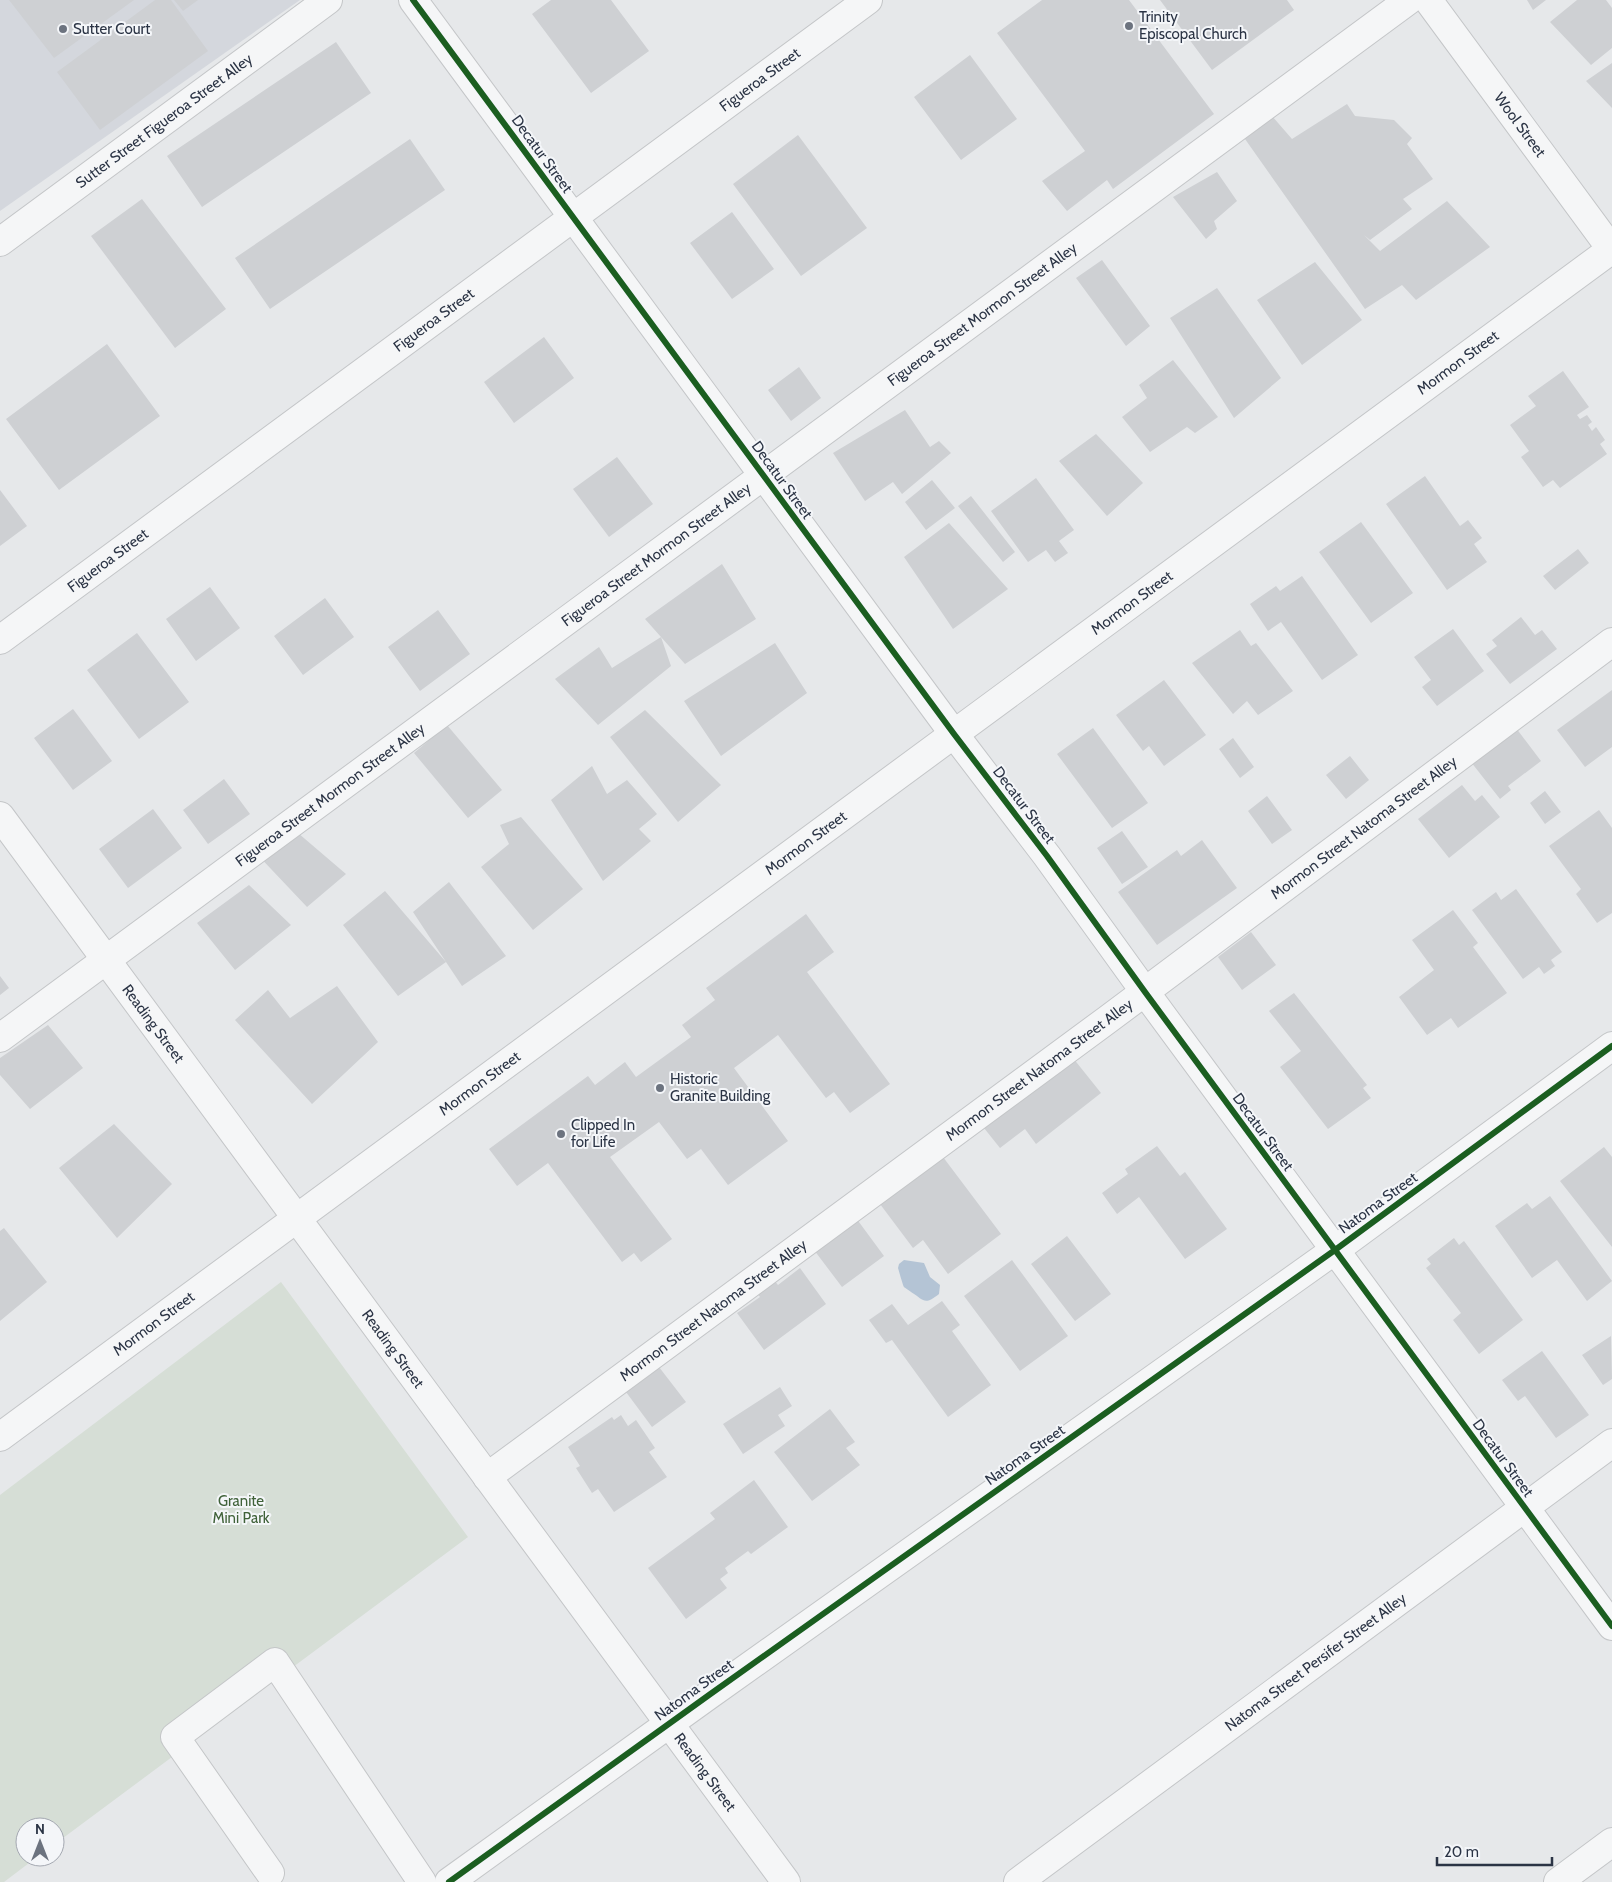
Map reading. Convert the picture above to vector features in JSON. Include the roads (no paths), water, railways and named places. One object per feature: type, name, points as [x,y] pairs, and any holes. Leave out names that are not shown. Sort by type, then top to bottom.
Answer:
[{"type":"street","name":"Sutter Street Figueroa Street Alley","points":[[0,242],[328,0]]},
{"type":"street","name":"Decatur Street","points":[[413,0],[954,734],[1047,856],[1144,992],[1612,1626]]},
{"type":"street","name":"Figueroa Street","points":[[0,640],[868,0]]},
{"type":"street","name":"Figueroa Street Mormon Street Alley","points":[[0,1038],[1409,0]]},
{"type":"street","name":"Wool Street","points":[[1428,0],[1612,250]]},
{"type":"street","name":"Mormon Street","points":[[0,1437],[1612,250]]},
{"type":"street","name":"Mormon Street Natoma Street Alley","points":[[488,1477],[1144,992],[1612,642]]},
{"type":"street","name":"Reading Street","points":[[0,816],[786,1882]]},
{"type":"street","name":"Natoma Street","points":[[449,1882],[669,1723],[1335,1250],[1612,1046]]},
{"type":"street","name":"Natoma Street Persifer Street Alley","points":[[1018,1882],[1612,1443]]},
{"type":"street","points":[[270,1873],[175,1737],[275,1662],[422,1882]]},
{"type":"street","points":[[1558,1882],[1612,1842]]},
{"type":"water","points":[[904,1260],[924,1263],[930,1277],[940,1285],[939,1294],[927,1301],[904,1287],[898,1268],[899,1264]]},
{"type":"place","name":"Trinity Episcopal Church","points":[[1129,26]]},
{"type":"place","name":"Sutter Court","points":[[63,29]]},
{"type":"place","name":"Historic Granite Building","points":[[660,1088]]},
{"type":"place","name":"Clipped In for Life","points":[[561,1134]]},
{"type":"park label","name":"Granite Mini Park","points":[[241,1510]]}]
